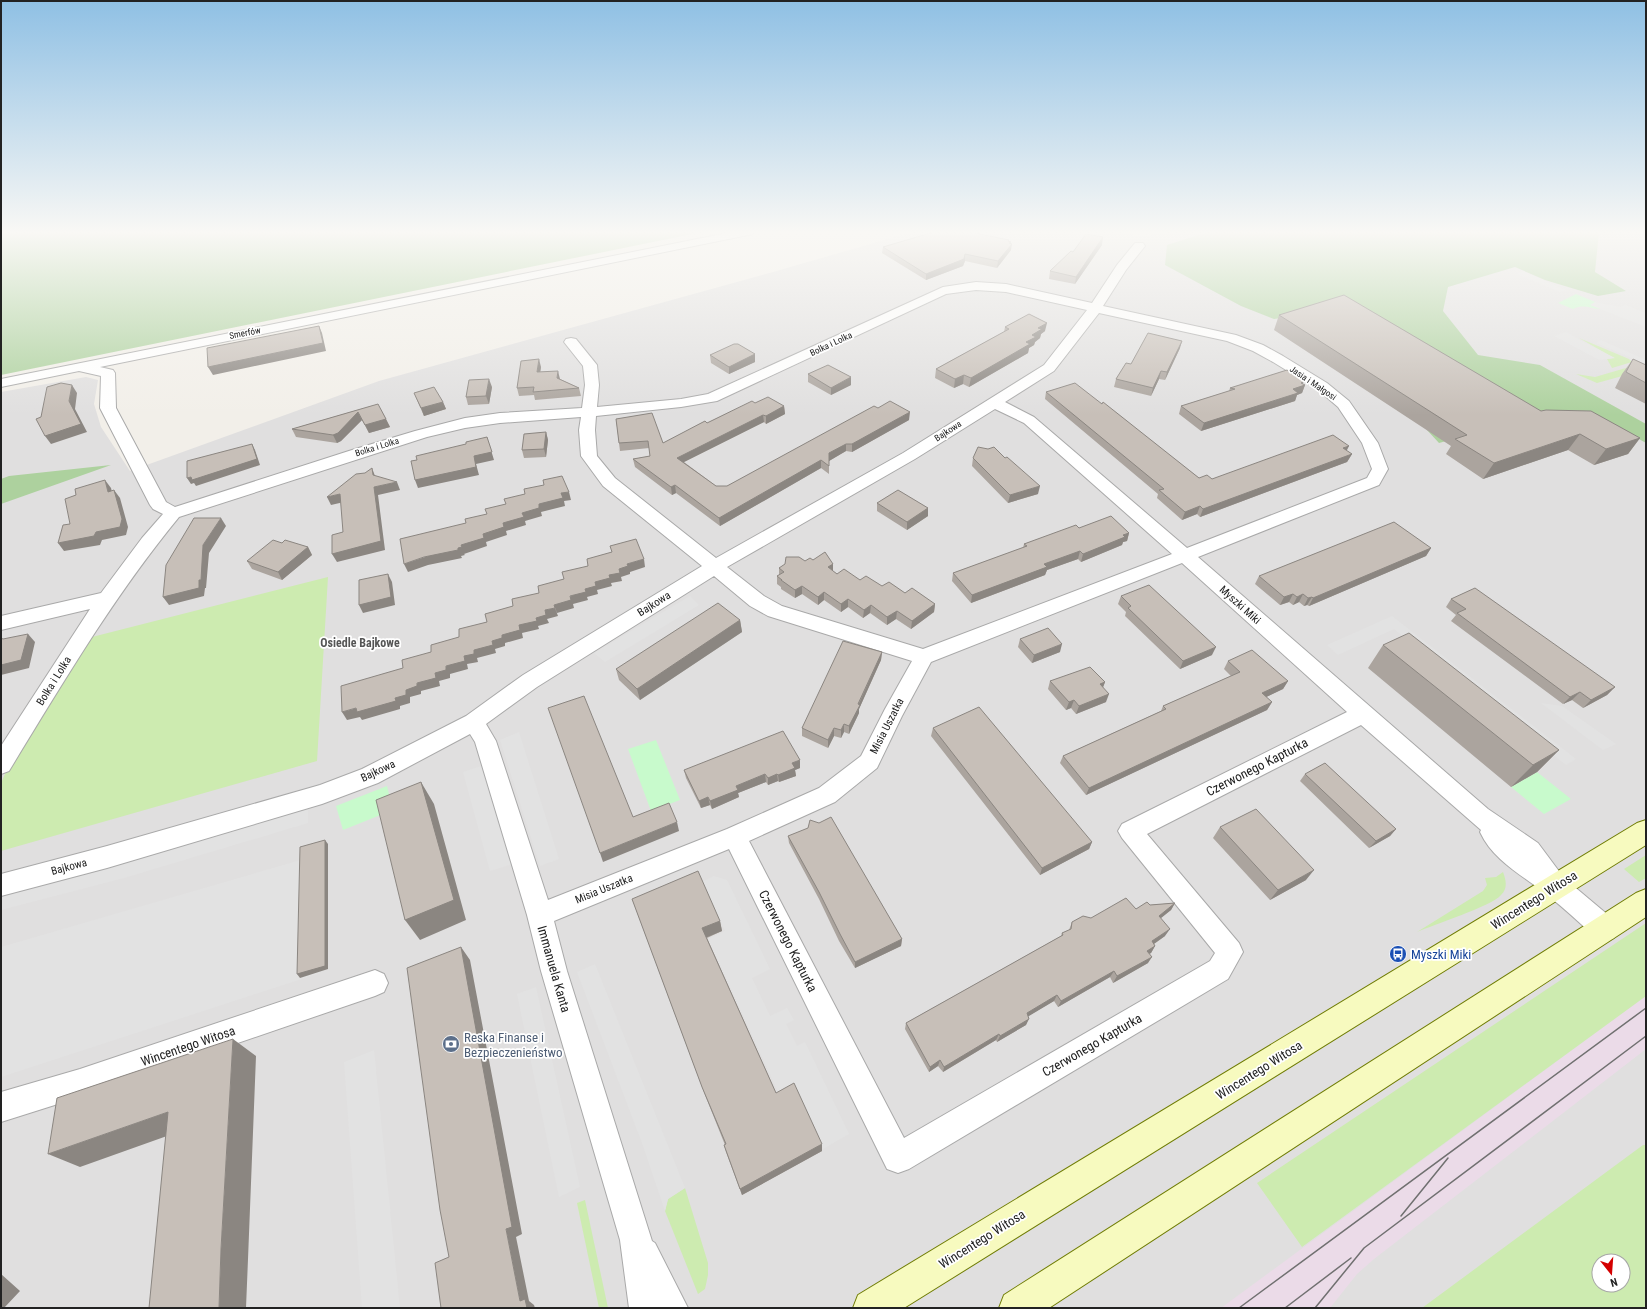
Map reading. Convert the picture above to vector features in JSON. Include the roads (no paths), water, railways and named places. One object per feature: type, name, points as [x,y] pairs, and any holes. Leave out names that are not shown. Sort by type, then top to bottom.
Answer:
[{"type":"main road","name":"Wincentego Witosa","points":[[870,1308],[1646,831]]},
{"type":"main road","points":[[1017,1308],[1646,902]]},
{"type":"street","name":"Smerfów","points":[[1,383],[445,293]]},
{"type":"street","name":"Bolka i Lolka","points":[[1,765],[107,598],[148,542],[173,513],[365,451],[421,434],[465,423],[500,418],[588,412],[681,403],[712,398],[938,293]]},
{"type":"street","name":"Bolka i Lolka","points":[[1028,293],[1096,309]]},
{"type":"street","name":"Bajkowa","points":[[1,885],[107,857],[322,794],[370,776],[474,722],[530,681],[714,567],[909,456],[1049,368],[1096,309],[1106,293]]},
{"type":"street","name":"Jasia i Małgosi","points":[[1096,309],[1231,338],[1265,352],[1322,386],[1344,404],[1370,443],[1380,469],[1373,481],[1304,510],[1184,555]]},
{"type":"street","points":[[571,342],[590,365],[592,385],[586,430],[589,456],[608,482],[757,601],[775,611],[924,657],[1184,555]]},
{"type":"street","points":[[79,367],[108,373],[108,408],[159,505],[173,513]]},
{"type":"street","name":"Myszki Miki","points":[[995,403],[1029,420],[1480,816],[1505,849],[1516,859],[1555,886],[1605,929]]},
{"type":"street","points":[[1,623],[107,598]]},
{"type":"street","name":"Misia Uszatka","points":[[540,915],[735,836],[827,795],[869,762],[892,715],[924,657]]},
{"type":"street","name":"Czerwonego Kapturka","points":[[735,836],[898,1158],[1219,970],[1230,952],[1130,831],[1363,714]]},
{"type":"street","name":"Immanuela Kanta","points":[[474,722],[485,741],[540,915],[554,971],[636,1240],[646,1308]]},
{"type":"street","name":"Wincentego Witosa","points":[[1,1107],[80,1083],[375,983]]},
{"type":"street","name":"Immanuela Kanta","points":[[636,1240],[671,1308]]},
{"type":"tram line","points":[[1239,1308],[1646,1008]]},
{"type":"tram line","points":[[1315,1308],[1364,1248],[1646,1036]]},
{"type":"tram line","points":[[1401,1216],[1448,1158]]},
{"type":"tram line","points":[[1285,1308],[1351,1258]]},
{"type":"place","name":"Myszki Miki","points":[[1398,954]]},
{"type":"place","name":"Reska Finanse i Bezpieczenieństwo","points":[[451,1044]]},
{"type":"district","name":"Osiedle Bajkowe","points":[[360,643]]}]
